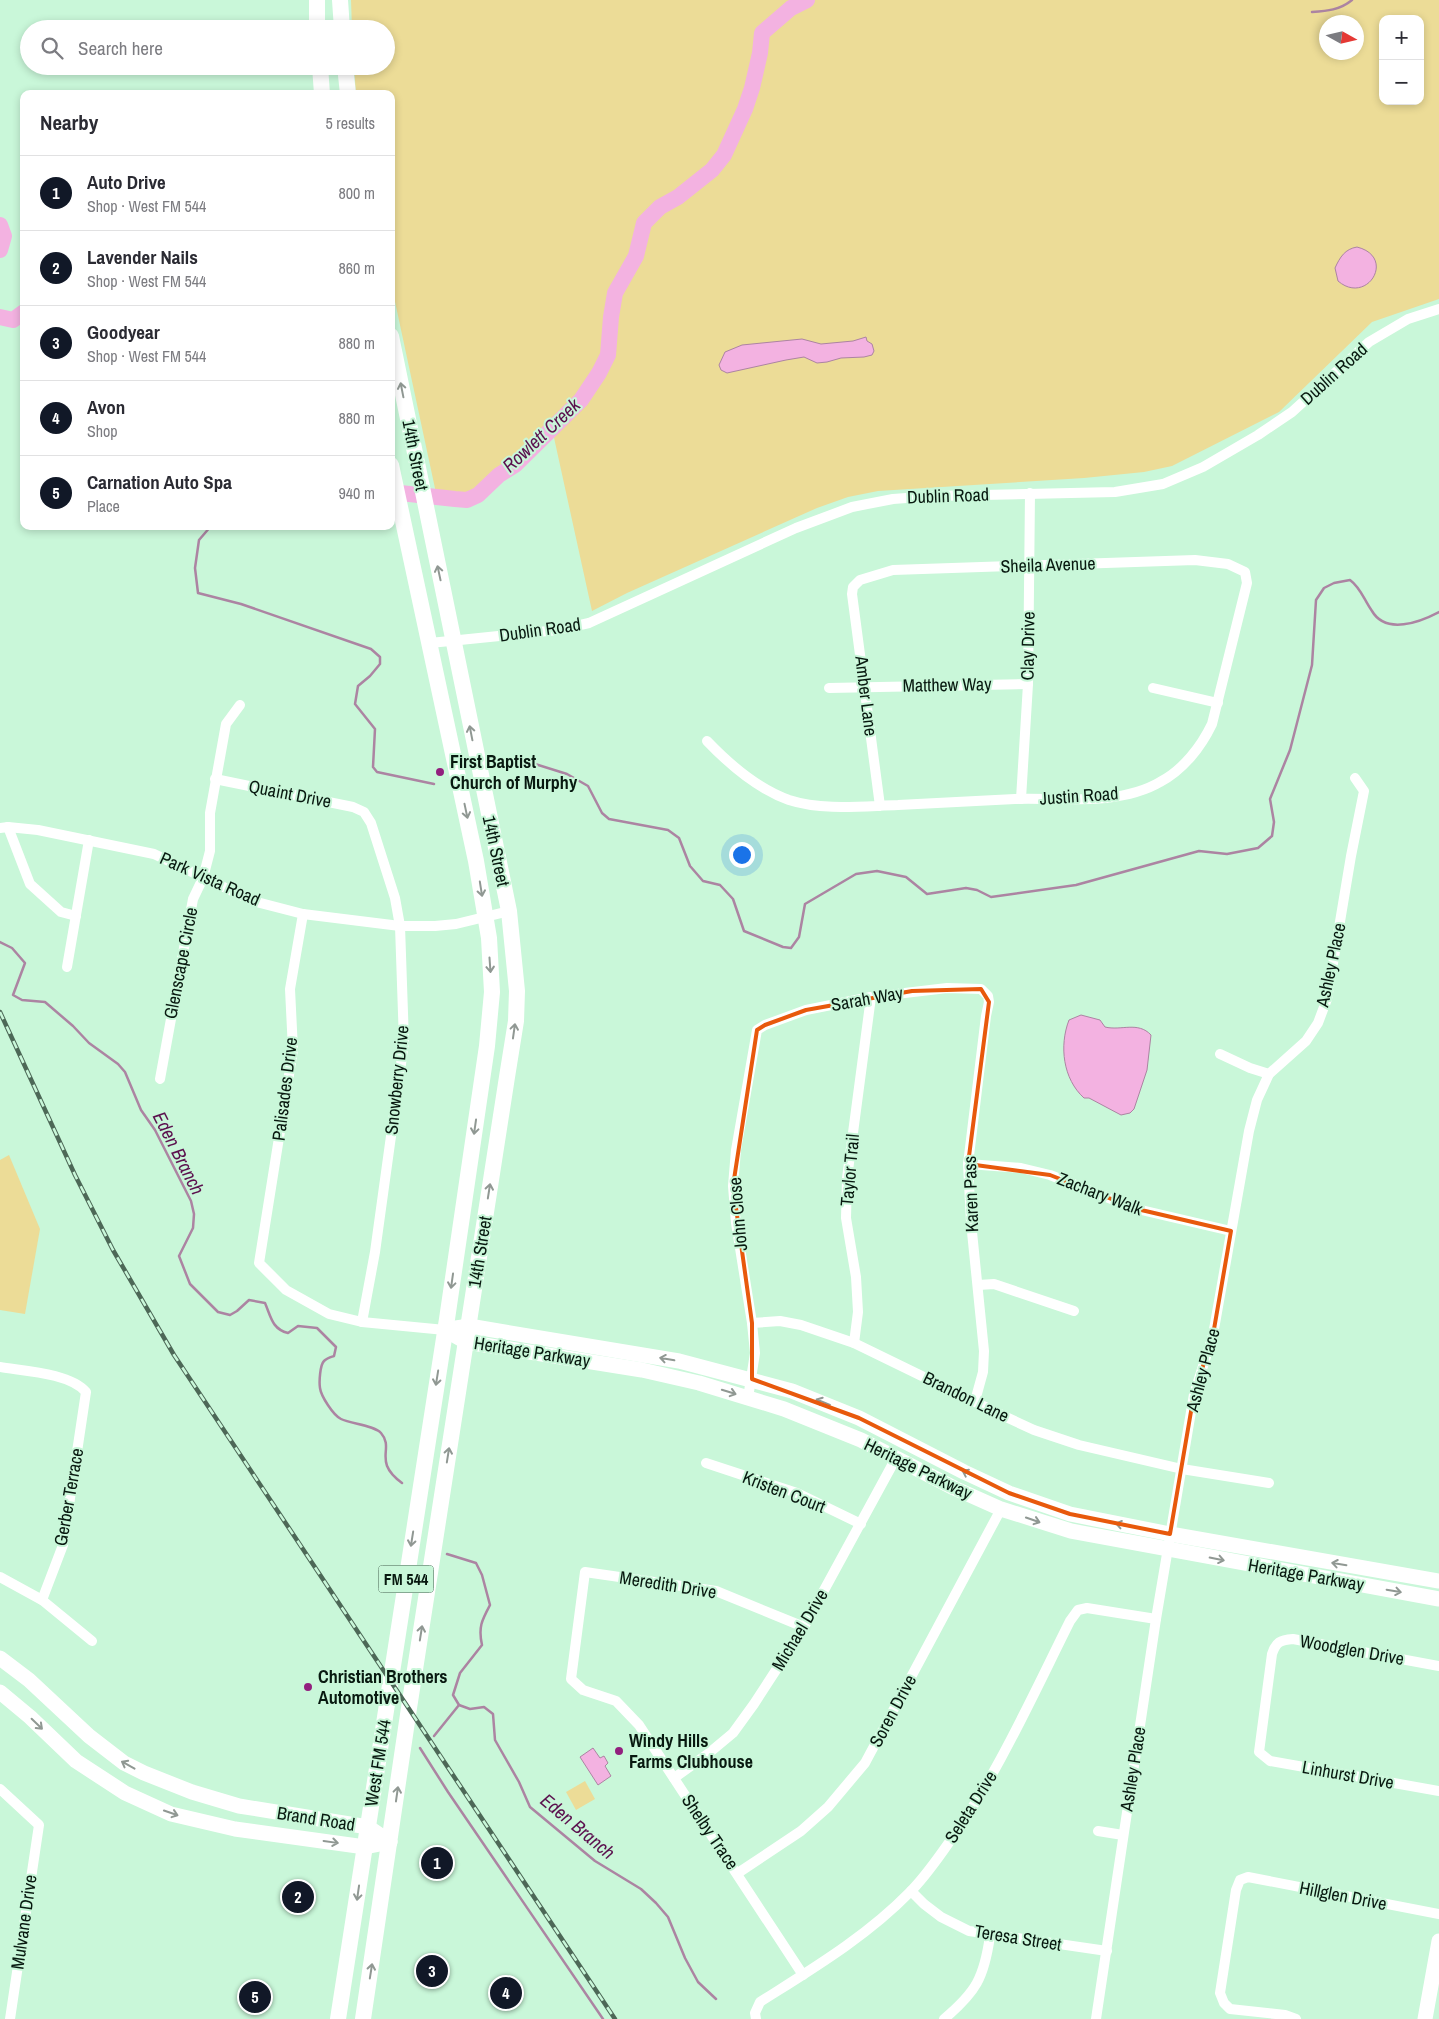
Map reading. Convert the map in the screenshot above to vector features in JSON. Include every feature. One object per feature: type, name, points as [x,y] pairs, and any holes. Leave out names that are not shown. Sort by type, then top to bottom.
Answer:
[{"type":"main road","points":[[317,0],[318,20]]},
{"type":"main road","points":[[340,0],[341,20]]},
{"type":"main road","points":[[321,75],[322,90]]},
{"type":"main road","points":[[346,75],[348,90]]},
{"type":"main road","name":"14th Street","points":[[395,357],[509,911],[517,991],[516,1021],[468,1334]]},
{"type":"main road","name":"14th Street","points":[[395,483],[476,861],[488,938],[492,992],[490,1018],[445,1330]]},
{"type":"main road","name":"Heritage Parkway","points":[[445,1330],[642,1370],[699,1383],[748,1398],[817,1421],[861,1440],[1001,1509],[1070,1532],[1439,1599]]},
{"type":"main road","name":"West FM 544","points":[[338,2019],[445,1330]]},
{"type":"main road","name":"Heritage Parkway","points":[[468,1334],[644,1354],[752,1379],[792,1391],[843,1410],[1009,1493],[1070,1514],[1170,1534],[1439,1581]]},
{"type":"main road","name":"West FM 544","points":[[363,2019],[409,1708],[468,1334]]},
{"type":"main road","points":[[642,1370],[644,1354]]},
{"type":"main road","name":"Brand Road","points":[[0,1658],[29,1680],[89,1736],[124,1763],[192,1792],[239,1806],[368,1827],[390,1842]]},
{"type":"main road","name":"Brand Road","points":[[0,1692],[30,1717],[76,1761],[125,1793],[171,1814],[235,1829],[365,1847],[390,1842]]},
{"type":"main road","points":[[235,1829],[239,1806]]},
{"type":"main road","points":[[1425,2019],[1439,1941]]},
{"type":"street","name":"Dublin Road","points":[[430,643],[558,630],[589,623],[796,528],[859,505],[926,496],[1129,491],[1163,484],[1187,475],[1236,449],[1277,424],[1378,336],[1408,319],[1439,308]]},
{"type":"street","name":"Clay Drive","points":[[1021,799],[1028,684],[1030,493]]},
{"type":"street","name":"Sheila Avenue","points":[[853,586],[860,580],[893,570],[1195,560],[1228,564],[1245,572]]},
{"type":"street","name":"Justin Road","points":[[707,741],[727,762],[770,792],[790,800],[819,806],[880,806],[1021,799],[1064,800],[1107,798],[1133,792],[1160,783],[1180,769],[1204,740],[1212,724],[1218,703],[1247,583],[1245,572]]},
{"type":"street","name":"Amber Lane","points":[[853,586],[880,806]]},
{"type":"street","name":"Matthew Way","points":[[828,688],[1028,684]]},
{"type":"street","points":[[1153,688],[1218,703]]},
{"type":"street","name":"Glenscape Circle","points":[[160,1079],[193,899],[203,878],[210,852],[210,813],[226,724],[240,704]]},
{"type":"street","name":"Ashley Place","points":[[1096,2019],[1156,1619],[1194,1394],[1213,1335],[1249,1131],[1257,1100],[1269,1074],[1306,1041],[1318,1023],[1327,999],[1364,791],[1355,778]]},
{"type":"street","name":"Quaint Drive","points":[[215,779],[353,807],[364,812]]},
{"type":"street","name":"Snowberry Drive","points":[[362,1322],[375,1252],[404,1042],[400,926],[395,898],[370,823],[364,812]]},
{"type":"street","points":[[4,827],[30,884],[61,912],[76,916]]},
{"type":"street","name":"Park Vista Road","points":[[4,827],[89,840],[154,854],[253,901],[303,914],[400,926],[449,924],[509,911]]},
{"type":"street","points":[[67,967],[89,840]]},
{"type":"street","name":"Palisades Drive","points":[[303,914],[290,989],[293,1050],[259,1263],[286,1290],[329,1314],[362,1322]]},
{"type":"street","name":"Sarah Way","points":[[757,1030],[765,1025],[806,1010],[871,997],[948,988],[980,990]]},
{"type":"street","name":"Karen Pass","points":[[975,1401],[983,1372],[984,1351],[969,1198],[968,1164],[989,1002],[988,996],[980,990]]},
{"type":"street","name":"Taylor Trail","points":[[854,1343],[858,1312],[856,1277],[846,1218],[847,1178],[871,997]]},
{"type":"street","name":"John Close","points":[[748,1398],[755,1353],[736,1223],[733,1186],[736,1150],[757,1030]]},
{"type":"street","points":[[1220,1054],[1250,1068],[1269,1074]]},
{"type":"street","name":"Zachary Walk","points":[[968,1164],[1021,1168],[1050,1175],[1137,1209],[1231,1231]]},
{"type":"street","points":[[978,1285],[994,1284],[1074,1311]]},
{"type":"street","name":"Brandon Lane","points":[[752,1323],[780,1321],[801,1325],[854,1343],[1034,1430],[1079,1445],[1182,1469],[1269,1483]]},
{"type":"street","points":[[362,1322],[445,1330]]},
{"type":"street","name":"Gerber Terrace","points":[[0,1368],[48,1375],[80,1385],[86,1392],[63,1545],[42,1600]]},
{"type":"street","name":"Michael Drive","points":[[674,1778],[732,1734],[754,1704],[804,1627],[896,1458]]},
{"type":"street","name":"Kristen Court","points":[[706,1464],[797,1493],[861,1524]]},
{"type":"street","name":"Soren Drive","points":[[738,1873],[801,1831],[828,1807],[865,1763],[1001,1509]]},
{"type":"street","name":"Shelby Trace","points":[[585,1572],[571,1679],[583,1690],[606,1696],[622,1706],[639,1725],[738,1873],[803,1975]]},
{"type":"street","name":"Meredith Drive","points":[[585,1572],[716,1592],[804,1627]]},
{"type":"street","points":[[0,1577],[42,1600],[92,1641]]},
{"type":"street","name":"Seleta Drive","points":[[756,2016],[760,2002],[866,1932],[911,1891],[953,1837],[978,1799],[1070,1621],[1078,1610],[1087,1608],[1156,1619]]},
{"type":"street","name":"Woodglen Drive","points":[[1259,1752],[1272,1654],[1276,1644],[1282,1640],[1293,1639],[1439,1666]]},
{"type":"street","name":"Linhurst Drive","points":[[1259,1752],[1270,1761],[1439,1791]]},
{"type":"street","name":"Mulvane Drive","points":[[0,1789],[39,1825],[10,2019]]},
{"type":"street","points":[[1098,1831],[1123,1835]]},
{"type":"street","name":"Hillglen Drive","points":[[1296,2019],[1285,2015],[1230,2009],[1224,2003],[1220,1993],[1236,1890],[1240,1880],[1248,1877],[1439,1914]]},
{"type":"street","name":"Teresa Street","points":[[911,1891],[924,1904],[951,1923],[969,1932],[1107,1951]]},
{"type":"street","points":[[944,2019],[967,1999],[980,1978],[990,1936]]},
{"type":"highlighted area","points":[[981,989],[989,1002],[968,1164],[1050,1175],[1137,1209],[1231,1231],[1213,1335],[1194,1394],[1170,1534],[1070,1514],[1009,1493],[859,1418],[752,1379],[752,1323],[733,1186],[757,1030],[765,1025],[806,1010],[912,991]]},
{"type":"shaded area","points":[[351,0],[1439,0],[1439,299],[1372,322],[1279,412],[1172,466],[1144,472],[1084,478],[878,491],[848,497],[817,508],[627,593],[592,611],[551,424],[470,494],[436,493],[395,302],[395,90],[356,90],[355,75],[395,75],[395,20],[352,20]]},
{"type":"shaded area","points":[[1357,247],[1369,252],[1375,260],[1376,269],[1373,277],[1367,284],[1359,288],[1349,287],[1338,281],[1335,268],[1343,254]]},
{"type":"shaded area","points":[[866,337],[867,341],[872,344],[874,351],[872,355],[864,357],[841,358],[817,363],[804,357],[727,373],[721,370],[719,365],[725,352],[742,345],[802,339],[821,344],[853,341]]},
{"type":"shaded area","points":[[1081,1015],[1100,1020],[1105,1027],[1141,1028],[1151,1035],[1147,1070],[1134,1109],[1130,1113],[1121,1115],[1089,1098],[1084,1098],[1071,1081],[1065,1062],[1064,1040],[1069,1020]]},
{"type":"shaded area","points":[[9,1155],[40,1229],[25,1314],[0,1310],[0,1160]]},
{"type":"shaded area","points":[[593,1748],[600,1758],[604,1756],[608,1763],[605,1766],[611,1776],[598,1785],[580,1757]]},
{"type":"shaded area","points":[[585,1781],[595,1799],[576,1810],[566,1792]]},
{"type":"waterway","name":"Rowlett Creek","points":[[395,492],[467,500],[478,495],[499,475],[515,465],[581,400],[599,373],[608,355],[615,293],[636,256],[644,223],[660,207],[678,197],[712,170],[724,155],[745,109],[752,88],[760,53],[762,33],[791,8],[807,0]]},
{"type":"waterway","points":[[1312,12],[1338,8],[1352,0]]},
{"type":"waterway","name":"Rowlett Creek","points":[[0,225],[4,236],[0,250]]},
{"type":"waterway","name":"Rowlett Creek","points":[[0,317],[13,320],[20,315]]},
{"type":"waterway","points":[[208,530],[199,540],[195,568],[198,593],[241,604],[371,649],[380,657],[380,664],[358,686],[355,704],[375,729],[373,767],[377,772],[434,784]]},
{"type":"waterway","points":[[506,768],[532,763],[567,774],[588,786],[602,813],[609,819],[668,830],[679,838],[690,866],[703,881],[720,885],[733,899],[744,931],[783,947],[791,948],[799,937],[805,904],[856,874],[877,871],[906,877],[927,894],[966,888],[977,890],[991,897],[1076,885],[1199,851],[1227,854],[1258,848],[1272,836],[1274,822],[1270,799],[1290,750],[1312,665],[1316,600],[1324,588],[1334,583],[1350,580],[1378,618],[1386,623],[1404,624],[1439,612]]},
{"type":"waterway","name":"Eden Branch","points":[[0,942],[12,948],[25,963],[13,995],[22,1000],[45,1002],[73,1026],[89,1043],[118,1064],[125,1072],[141,1110],[155,1130],[191,1201],[194,1214],[193,1228],[179,1256],[190,1284],[218,1312],[230,1315],[249,1300],[265,1303],[278,1329],[288,1333],[298,1326],[317,1328],[336,1347],[334,1356],[324,1361],[321,1370],[320,1388],[325,1400],[334,1414],[341,1419],[373,1428],[381,1433],[385,1439],[388,1468],[402,1483]]},
{"type":"waterway","name":"Eden Branch","points":[[447,1554],[476,1563],[482,1575],[490,1605],[480,1633],[482,1645],[460,1673],[453,1695],[459,1705],[470,1709],[484,1707],[493,1714],[495,1740],[519,1782],[530,1807],[595,1861],[641,1889],[656,1903],[668,1917],[685,1958],[698,1982],[716,1999]]},
{"type":"waterway","points":[[434,1736],[459,1705]]},
{"type":"waterway","points":[[420,1748],[603,2019]]},
{"type":"railway","points":[[0,1012],[75,1175],[113,1250],[174,1355],[615,2019]]},
{"type":"place","name":"First Baptist Church of Murphy","points":[[440,772]]},
{"type":"place","name":"Christian Brothers Automotive","points":[[308,1687]]},
{"type":"place","name":"Windy Hills Farms Clubhouse","points":[[619,1751]]},
{"type":"place","name":"Auto Drive","points":[[437,1863]]},
{"type":"place","name":"Lavender Nails","points":[[298,1897]]},
{"type":"place","name":"Goodyear","points":[[432,1971]]},
{"type":"place","name":"Avon","points":[[506,1993]]},
{"type":"place","name":"Carnation Auto Spa","points":[[255,1997]]}]
